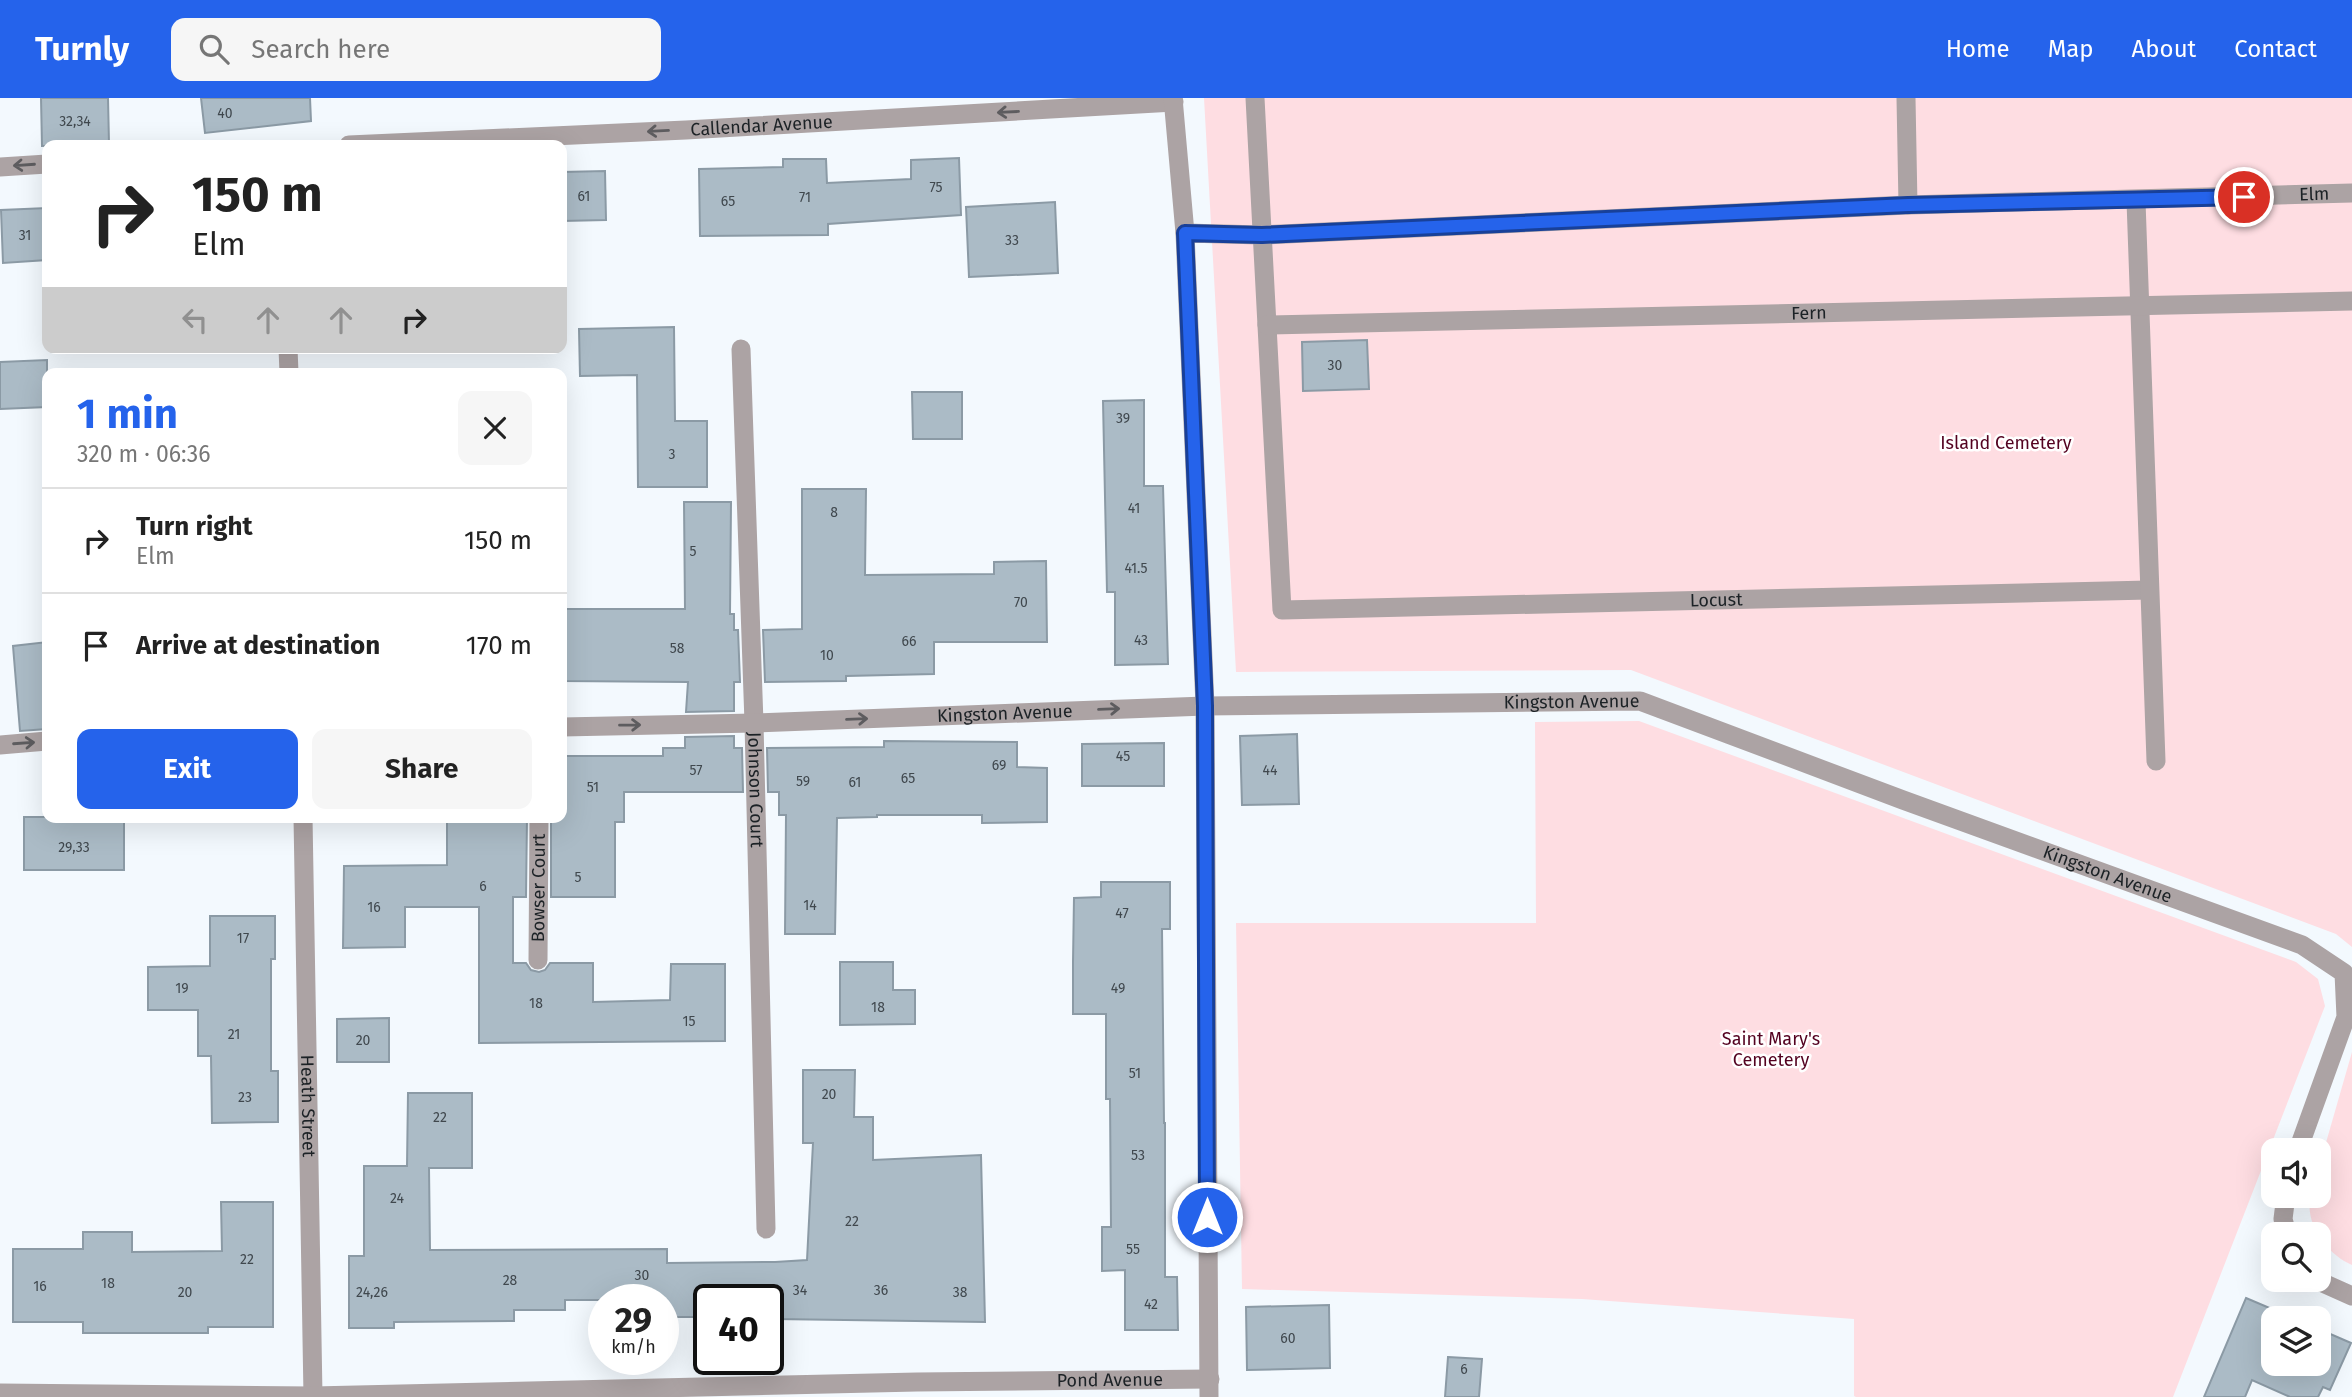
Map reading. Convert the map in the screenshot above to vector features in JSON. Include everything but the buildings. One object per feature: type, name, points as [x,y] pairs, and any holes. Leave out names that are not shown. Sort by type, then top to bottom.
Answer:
[{"type":"street","points":[[1255,98],[1267,325]]},
{"type":"street","points":[[1906,98],[1908,205]]},
{"type":"street","points":[[1173,100],[1185,233],[1205,706],[1210,1388]]},
{"type":"street","name":"Callendar Avenue","points":[[461,140],[686,130],[1173,100]]},
{"type":"street","points":[[0,167],[42,164]]},
{"type":"street","name":"Elm","points":[[1185,233],[1262,235],[1908,205],[2136,201],[2352,193]]},
{"type":"street","points":[[2136,201],[2156,761]]},
{"type":"street","name":"Fern","points":[[1267,325],[2352,301]]},
{"type":"street","name":"Locust","points":[[1267,325],[1282,610],[2149,590]]},
{"type":"street","name":"Johnson Court","points":[[741,349],[754,723],[766,1229]]},
{"type":"street","name":"Kingston Avenue","points":[[567,727],[754,723],[1205,706],[1640,701],[2302,944],[2344,974],[2346,1017],[2302,1138]]},
{"type":"street","points":[[0,745],[42,741]]},
{"type":"street","name":"Heath Street","points":[[303,823],[313,1396]]},
{"type":"street","name":"Bowser Court","points":[[538,960],[539,823]]},
{"type":"street","points":[[2331,1287],[2352,1296]]},
{"type":"street","name":"Pond Avenue","points":[[0,1393],[313,1396],[904,1382],[1210,1388]]},
{"type":"green space","name":"Island Cemetery","points":[[1204,98],[2352,98],[2352,947],[2336,934],[1631,670],[1236,672]]},
{"type":"green space","name":"Saint Mary's Cemetery","points":[[1639,721],[2296,962],[2318,979],[2325,1006],[2274,1138],[2261,1138],[2261,1171],[2173,1397],[1856,1397],[1854,1319],[1582,1299],[1242,1289],[1236,923],[1536,923],[1535,722]]},
{"type":"green space","points":[[2352,1052],[2352,1265],[2331,1251],[2331,1222],[2313,1222],[2309,1208],[2331,1208],[2331,1138],[2327,1138]]},
{"type":"route","points":[[1207,1217],[1205,706],[1185,233],[1262,235],[1908,205],[2244,197]]}]
